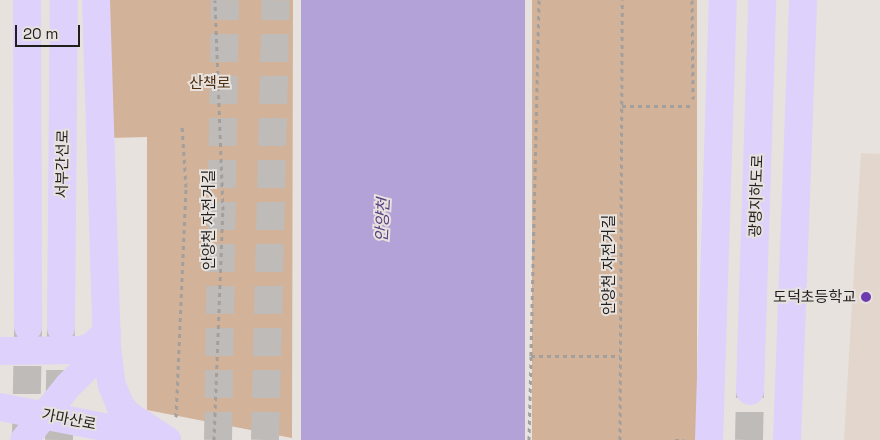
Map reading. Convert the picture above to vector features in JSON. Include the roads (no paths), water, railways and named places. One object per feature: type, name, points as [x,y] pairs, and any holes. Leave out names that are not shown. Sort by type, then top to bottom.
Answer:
[{"type":"main road","points":[[27,0],[28,328]]},
{"type":"main road","name":"서부간선로","points":[[61,328],[64,0]]},
{"type":"main road","points":[[96,0],[108,339],[115,396],[140,429]]},
{"type":"main road","points":[[713,433],[724,0]]},
{"type":"main road","name":"광명지하도로","points":[[750,391],[762,0]]},
{"type":"main road","points":[[785,432],[803,0]]},
{"type":"main road","points":[[0,351],[81,350],[108,339]]},
{"type":"main road","points":[[35,431],[108,339]]},
{"type":"main road","name":"가마산로","points":[[4,403],[35,431],[140,429],[170,434]]},
{"type":"water","name":"안양천","points":[[301,0],[525,0],[525,440],[301,440]]},
{"type":"tunnel","points":[[218,440],[225,0]]},
{"type":"tunnel","points":[[265,440],[276,0]]},
{"type":"tunnel","points":[[26,436],[28,327]]},
{"type":"tunnel","points":[[59,440],[61,328]]},
{"type":"tunnel","points":[[749,440],[750,391]]},
{"type":"place","name":"도덕초등학교","points":[[866,297]]},
{"type":"park label","name":"산책로","points":[[210,83]]}]
